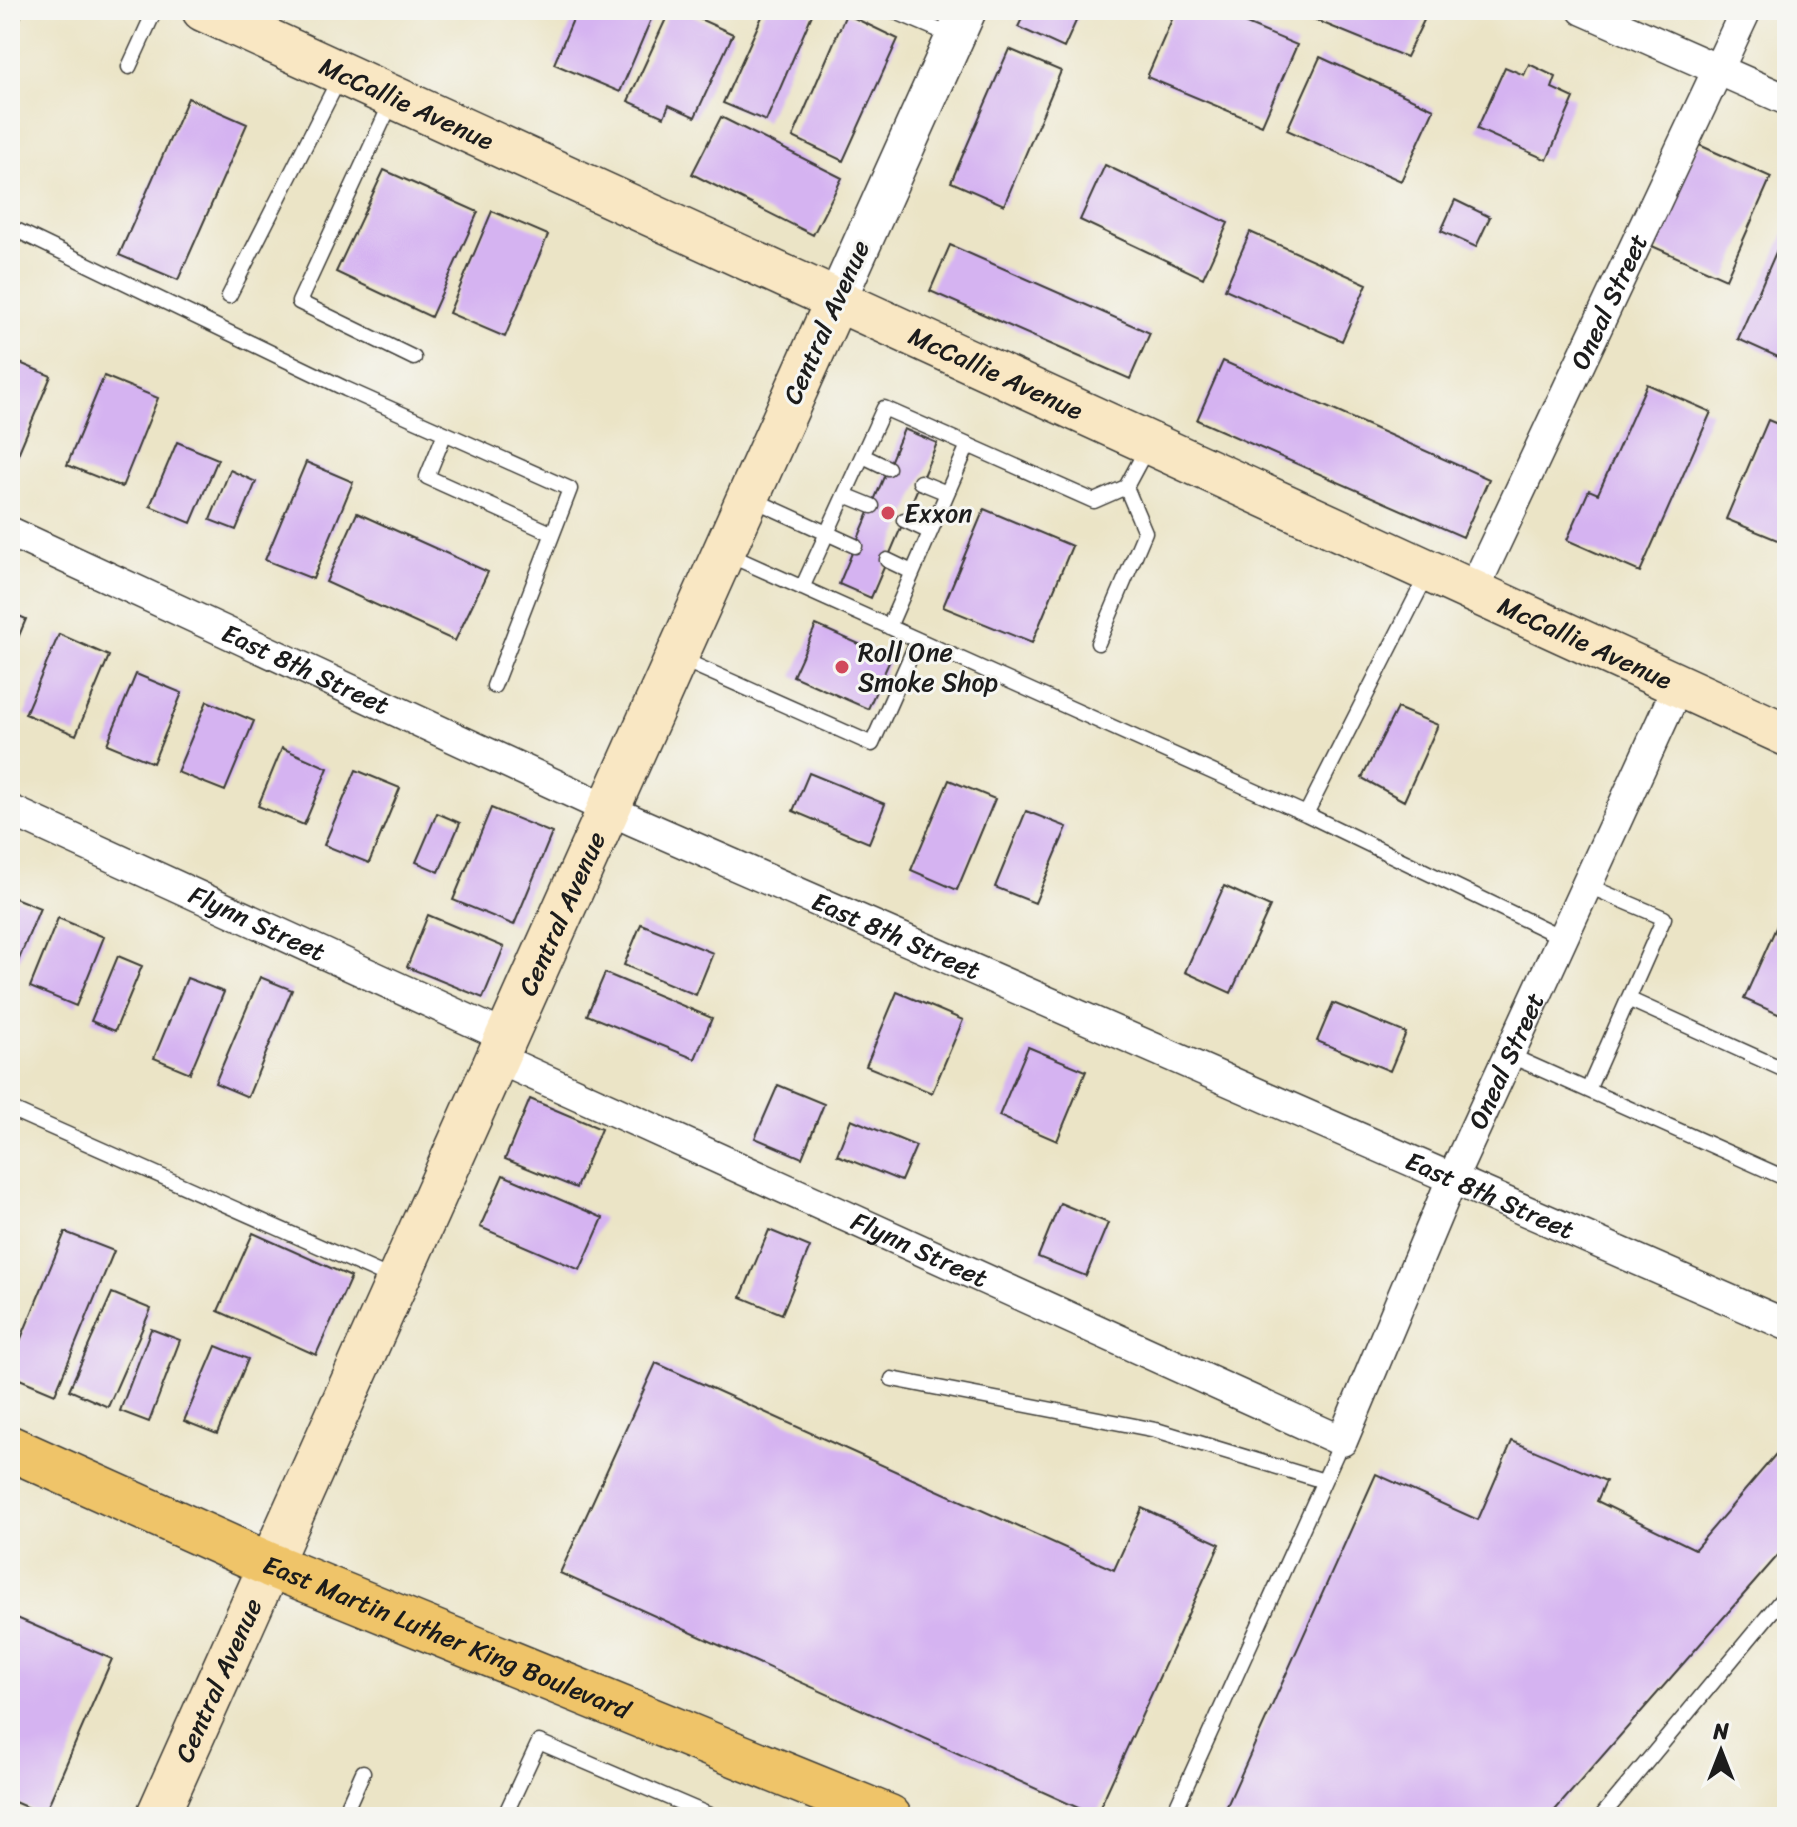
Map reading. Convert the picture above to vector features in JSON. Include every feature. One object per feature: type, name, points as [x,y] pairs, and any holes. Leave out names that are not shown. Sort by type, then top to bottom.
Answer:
[{"type":"main road","name":"McCallie Avenue","points":[[203,10],[1787,735]]},
{"type":"main road","name":"Central Avenue","points":[[157,1817],[837,299]]},
{"type":"main road","name":"East Martin Luther King Boulevard","points":[[10,1448],[270,1565],[889,1817]]},
{"type":"street","points":[[1583,10],[1787,100]]},
{"type":"street","name":"Oneal Street","points":[[1472,593],[1746,10]]},
{"type":"street","name":"Central Avenue","points":[[837,299],[961,23]]},
{"type":"street","name":"East 8th Street","points":[[10,532],[607,810],[1787,1325]]},
{"type":"street","name":"Oneal Street","points":[[1342,1441],[1452,1179],[1678,686]]},
{"type":"street","name":"Flynn Street","points":[[10,810],[501,1047],[1342,1441]]},
{"type":"lane","points":[[129,67],[155,10]]},
{"type":"lane","points":[[891,10],[961,23]]},
{"type":"lane","points":[[229,296],[342,73]]},
{"type":"lane","points":[[394,97],[299,302],[414,358]]},
{"type":"lane","points":[[10,227],[570,489],[494,686]]},
{"type":"lane","points":[[802,588],[884,408],[1094,501],[1126,487],[1148,445]]},
{"type":"lane","points":[[445,433],[427,477],[551,533]]},
{"type":"lane","points":[[889,627],[968,445]]},
{"type":"lane","points":[[863,456],[888,468]]},
{"type":"lane","points":[[920,482],[947,493]]},
{"type":"lane","points":[[1098,643],[1145,532],[1126,487]]},
{"type":"lane","points":[[845,495],[872,506]]},
{"type":"lane","points":[[748,497],[855,546]]},
{"type":"lane","points":[[904,520],[930,532]]},
{"type":"lane","points":[[723,552],[1306,814],[1561,937]]},
{"type":"lane","points":[[887,560],[912,572]]},
{"type":"lane","points":[[1306,814],[1428,573]]},
{"type":"lane","points":[[676,657],[872,744],[918,640]]},
{"type":"lane","points":[[1586,885],[1664,918],[1588,1090]]},
{"type":"lane","points":[[1628,999],[1787,1071]]},
{"type":"lane","points":[[1509,1055],[1787,1179]]},
{"type":"lane","points":[[10,1109],[397,1280]]},
{"type":"lane","points":[[892,1379],[1156,1430],[1324,1481]]},
{"type":"lane","points":[[1172,1817],[1342,1441]]},
{"type":"lane","points":[[1601,1817],[1787,1593]]},
{"type":"lane","points":[[504,1817],[539,1742],[714,1817]]},
{"type":"lane","points":[[343,1817],[363,1772]]},
{"type":"building","points":[[10,10],[24,10],[10,39]]},
{"type":"building","points":[[577,10],[655,10],[620,92],[554,64]]},
{"type":"building","points":[[670,10],[680,10],[733,34],[695,117],[669,105],[664,117],[628,101]]},
{"type":"building","points":[[765,10],[814,10],[766,121],[723,103]]},
{"type":"building","points":[[1026,10],[1081,10],[1064,48],[1018,27]]},
{"type":"building","points":[[1176,10],[1213,10],[1297,45],[1262,125],[1147,77]]},
{"type":"building","points":[[1291,10],[1429,10],[1406,57]]},
{"type":"building","points":[[846,14],[898,39],[843,161],[793,137]]},
{"type":"building","points":[[1009,49],[1061,71],[1004,205],[951,182]]},
{"type":"building","points":[[1320,57],[1434,109],[1401,181],[1287,130]]},
{"type":"building","points":[[1529,64],[1556,77],[1552,88],[1574,98],[1547,160],[1477,129],[1505,67],[1524,75]]},
{"type":"building","points":[[188,98],[247,124],[178,280],[119,255]]},
{"type":"building","points":[[721,117],[842,178],[813,235],[692,174]]},
{"type":"building","points":[[1697,144],[1771,177],[1726,279],[1652,246]]},
{"type":"building","points":[[1105,165],[1228,223],[1203,278],[1080,220]]},
{"type":"building","points":[[384,170],[478,212],[431,317],[336,272]]},
{"type":"building","points":[[1455,200],[1490,217],[1476,247],[1441,231]]},
{"type":"building","points":[[492,211],[548,235],[505,337],[449,313]]},
{"type":"building","points":[[1787,227],[1787,361],[1738,339]]},
{"type":"building","points":[[1250,232],[1367,284],[1342,341],[1225,289]]},
{"type":"building","points":[[950,245],[1150,333],[1130,379],[930,291]]},
{"type":"building","points":[[1223,361],[1489,479],[1463,537],[1197,420]]},
{"type":"building","points":[[20,363],[51,376],[16,459],[10,457],[10,386]]},
{"type":"building","points":[[104,376],[158,398],[122,487],[67,465]]},
{"type":"building","points":[[1647,384],[1711,412],[1640,572],[1567,540],[1589,490],[1598,494]]},
{"type":"building","points":[[1768,420],[1787,428],[1787,544],[1726,519]]},
{"type":"building","name":"Exxon","points":[[904,429],[937,443],[871,598],[839,584]]},
{"type":"building","points":[[177,442],[218,459],[191,523],[150,506]]},
{"type":"building","points":[[306,462],[353,482],[313,579],[265,560]]},
{"type":"building","points":[[230,470],[256,482],[236,530],[210,520]]},
{"type":"building","points":[[984,509],[1072,546],[1032,643],[943,607]]},
{"type":"building","points":[[357,513],[488,572],[455,641],[326,582]]},
{"type":"building","points":[[10,612],[26,619],[10,657]]},
{"type":"building","name":"Roll One Smoke Shop","points":[[816,625],[891,658],[868,709],[793,676]]},
{"type":"building","points":[[59,634],[109,656],[76,735],[25,714]]},
{"type":"building","points":[[136,674],[182,693],[153,763],[107,744]]},
{"type":"building","points":[[207,701],[254,721],[225,791],[177,772]]},
{"type":"building","points":[[1397,708],[1438,725],[1404,801],[1362,778]]},
{"type":"building","points":[[282,748],[328,768],[304,825],[258,806]]},
{"type":"building","points":[[356,770],[400,788],[369,863],[324,845]]},
{"type":"building","points":[[809,773],[885,804],[869,843],[793,811]]},
{"type":"building","points":[[949,780],[995,799],[957,890],[911,870]]},
{"type":"building","points":[[491,808],[552,833],[514,925],[453,900]]},
{"type":"building","points":[[1026,811],[1067,827],[1035,903],[995,887]]},
{"type":"building","points":[[437,813],[460,823],[439,872],[416,862]]},
{"type":"building","points":[[1224,886],[1270,907],[1231,993],[1185,972]]},
{"type":"building","points":[[10,896],[40,908],[10,981]]},
{"type":"building","points":[[1787,903],[1787,1018],[1744,999]]},
{"type":"building","points":[[428,915],[504,947],[483,998],[407,967]]},
{"type":"building","points":[[58,918],[104,937],[76,1006],[30,987]]},
{"type":"building","points":[[641,924],[713,953],[696,995],[624,965]]},
{"type":"building","points":[[118,956],[142,966],[115,1031],[91,1021]]},
{"type":"building","points":[[605,973],[712,1018],[695,1059],[587,1015]]},
{"type":"building","points":[[260,977],[292,990],[248,1097],[215,1083]]},
{"type":"building","points":[[187,978],[224,992],[190,1073],[154,1058]]},
{"type":"building","points":[[897,992],[963,1020],[932,1093],[866,1066]]},
{"type":"building","points":[[1333,1003],[1406,1033],[1390,1071],[1317,1041]]},
{"type":"building","points":[[1028,1047],[1086,1071],[1057,1141],[999,1116]]},
{"type":"building","points":[[778,1085],[824,1104],[802,1158],[755,1138]]},
{"type":"building","points":[[530,1099],[601,1129],[576,1188],[505,1159]]},
{"type":"building","points":[[851,1119],[916,1146],[901,1181],[837,1155]]},
{"type":"building","points":[[503,1175],[603,1218],[580,1270],[480,1227]]},
{"type":"building","points":[[1060,1203],[1108,1223],[1086,1276],[1038,1257]]},
{"type":"building","points":[[769,1230],[810,1247],[782,1314],[741,1297]]},
{"type":"building","points":[[65,1232],[114,1251],[55,1394],[10,1375],[10,1365]]},
{"type":"building","points":[[253,1233],[351,1277],[316,1355],[218,1311]]},
{"type":"building","points":[[112,1293],[151,1309],[108,1407],[69,1390]]},
{"type":"building","points":[[151,1329],[180,1340],[149,1422],[120,1411]]},
{"type":"building","points":[[216,1346],[248,1359],[217,1434],[184,1421]]},
{"type":"building","points":[[656,1363],[1114,1570],[1142,1508],[1220,1544],[1096,1816],[560,1573]]},
{"type":"building","points":[[1512,1441],[1606,1481],[1597,1501],[1695,1549],[1787,1441],[1787,1545],[1549,1817],[1222,1817],[1376,1474],[1478,1520]]},
{"type":"building","points":[[10,1615],[112,1659],[44,1815],[10,1800]]},
{"type":"place","name":"Exxon","points":[[888,513]]},
{"type":"place","name":"Roll One Smoke Shop","points":[[842,667]]}]
